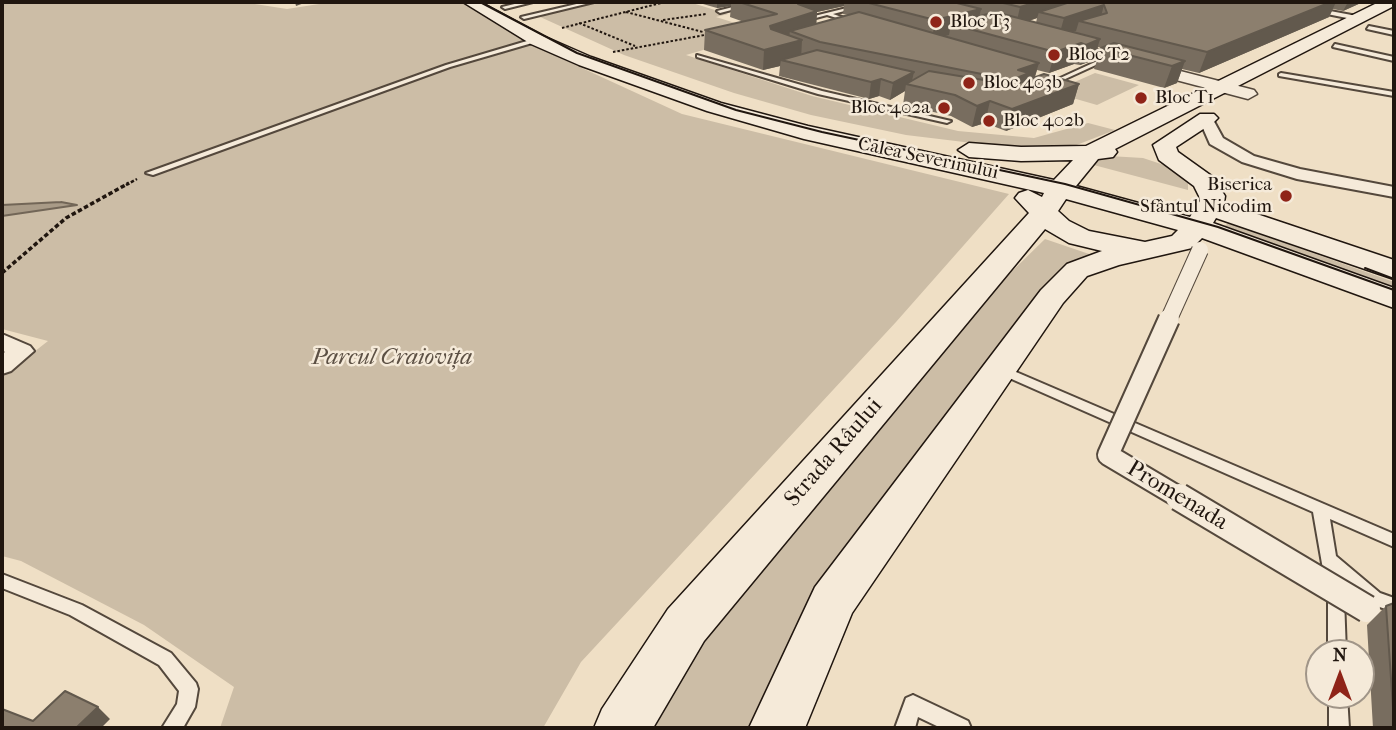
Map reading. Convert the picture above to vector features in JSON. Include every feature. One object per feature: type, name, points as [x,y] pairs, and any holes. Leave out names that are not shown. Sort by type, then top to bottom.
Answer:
[{"type":"main road","name":"Calea Severinului","points":[[470,2],[537,40],[604,69],[714,107],[873,147],[1016,190],[1059,192],[1200,208],[1278,242],[1394,299]]},
{"type":"main road","points":[[1200,208],[1167,155],[1164,145],[1253,90],[1335,46],[1390,2]]},
{"type":"main road","name":"Calea Severinului","points":[[500,4],[527,9],[603,54],[769,111],[942,148],[1059,192]]},
{"type":"main road","points":[[1093,151],[1225,83],[1363,23],[1394,15]]},
{"type":"main road","points":[[942,148],[1021,154],[1093,151],[1138,155],[1200,208],[1278,242]]},
{"type":"main road","name":"Strada Râului","points":[[622,728],[686,625],[1093,151]]},
{"type":"main road","points":[[1059,192],[1059,227],[1094,241],[1157,249]]},
{"type":"main road","points":[[777,728],[832,601],[1002,370],[1052,296],[1077,270],[1110,258],[1157,249],[1200,208]]},
{"type":"main road","name":"Calea Severinului","points":[[1278,242],[1394,270]]},
{"type":"street","points":[[1225,83],[1110,58],[1038,36],[1253,90]]},
{"type":"street","points":[[1206,119],[1216,141],[1248,159],[1297,174],[1394,192]]},
{"type":"street","name":"Promenada","points":[[1200,208],[1108,455],[1370,604]]},
{"type":"street","points":[[2,341],[22,351],[2,366]]},
{"type":"lane","points":[[527,9],[587,2]]},
{"type":"lane","points":[[720,11],[755,2]]},
{"type":"lane","points":[[819,26],[801,20],[876,2]]},
{"type":"lane","points":[[1309,9],[1394,33]]},
{"type":"lane","points":[[828,14],[868,27]]},
{"type":"lane","points":[[842,27],[855,23]]},
{"type":"lane","points":[[150,173],[449,66],[537,40]]},
{"type":"lane","points":[[1335,46],[1394,59]]},
{"type":"lane","points":[[699,56],[761,76],[947,121]]},
{"type":"lane","points":[[1038,90],[1110,58]]},
{"type":"lane","points":[[761,76],[783,70]]},
{"type":"lane","points":[[1281,75],[1394,94]]},
{"type":"lane","points":[[1046,77],[1059,81]]},
{"type":"lane","points":[[887,108],[896,103]]},
{"type":"lane","points":[[1002,370],[1394,541]]},
{"type":"lane","points":[[1320,509],[1336,598],[1337,639]]},
{"type":"lane","points":[[1330,560],[1370,604]]},
{"type":"lane","points":[[2,581],[76,610],[165,659],[189,689],[186,707],[172,728]]},
{"type":"lane","points":[[1336,598],[1394,605]]},
{"type":"lane","points":[[905,728],[913,704],[961,728]]},
{"type":"lane","points":[[1338,709],[1339,728]]},
{"type":"path","points":[[562,28],[665,2]]},
{"type":"path","points":[[626,12],[660,20],[684,30],[719,34]]},
{"type":"path","points":[[660,20],[703,14]]},
{"type":"path","points":[[579,23],[636,47]]},
{"type":"path","points":[[603,54],[711,34]]},
{"type":"path","points":[[2,273],[66,218],[150,173]]},
{"type":"green space","name":"Parcul Craiovița","points":[[2,2],[242,2],[287,9],[332,2],[461,2],[558,57],[682,114],[1009,194],[896,322],[581,662],[543,728],[220,728],[234,687],[144,625],[21,561],[2,556],[2,377],[48,341],[2,329]]},
{"type":"green space","points":[[600,2],[689,2],[728,14],[716,17],[751,28],[734,41],[686,55],[812,96],[958,131],[1034,138],[1088,123],[1115,130],[1074,146],[1022,149],[906,135],[811,115],[734,93],[624,55],[538,16]]},
{"type":"green space","points":[[1095,73],[1139,85],[1097,105],[1052,92]]},
{"type":"green space","points":[[1109,156],[1143,158],[1167,166],[1188,181],[1188,190],[1090,164],[1096,159]]},
{"type":"green space","points":[[1229,223],[1394,282],[1394,287],[1224,226]]},
{"type":"green space","points":[[1045,239],[1092,255],[1067,267],[815,596],[748,728],[644,728],[751,573],[1000,283]]},
{"type":"shaded area","points":[[61,202],[77,205],[2,216],[2,205]]},
{"type":"building","points":[[739,2],[799,2],[798,4],[817,11],[770,26],[771,29],[802,40],[764,50],[705,30],[777,14]]},
{"type":"building","points":[[865,2],[953,2],[981,9],[935,20]]},
{"type":"building","points":[[999,2],[1037,2],[1020,7]]},
{"type":"building","points":[[1070,2],[1331,2],[1207,52],[1079,21],[1107,13],[1104,5],[1064,18],[1039,12]]},
{"type":"building","points":[[859,12],[1039,63],[1018,70],[1029,73],[1012,80],[820,42],[790,31]]},
{"type":"building","points":[[995,12],[1100,39],[1055,52],[951,24]]},
{"type":"building","points":[[1114,43],[1185,61],[1172,66],[1101,48]]},
{"type":"building","points":[[817,50],[914,72],[893,83],[881,79],[871,82],[781,60]]},
{"type":"building","points":[[929,71],[1014,85],[1044,74],[1079,84],[1012,109],[990,101],[977,106],[955,95],[906,84]]},
{"type":"building","points":[[1394,603],[1394,722],[1386,606]]},
{"type":"building","points":[[65,691],[98,707],[76,728],[2,728],[2,709],[33,721]]},
{"type":"tram line","points":[[480,2],[577,53],[736,110],[822,132],[1065,184],[1218,227],[1394,290]]},
{"type":"tram line","points":[[1365,268],[1394,279]]},
{"type":"place","name":"Bloc T3","points":[[936,22]]},
{"type":"place","name":"Bloc T2","points":[[1054,55]]},
{"type":"place","name":"Bloc 403b","points":[[969,83]]},
{"type":"place","name":"Bloc T1","points":[[1141,98]]},
{"type":"place","name":"Bloc 402a","points":[[944,108]]},
{"type":"place","name":"Bloc 402b","points":[[989,121]]},
{"type":"place","name":"Biserica Sfântul Nicodim","points":[[1286,196]]}]
